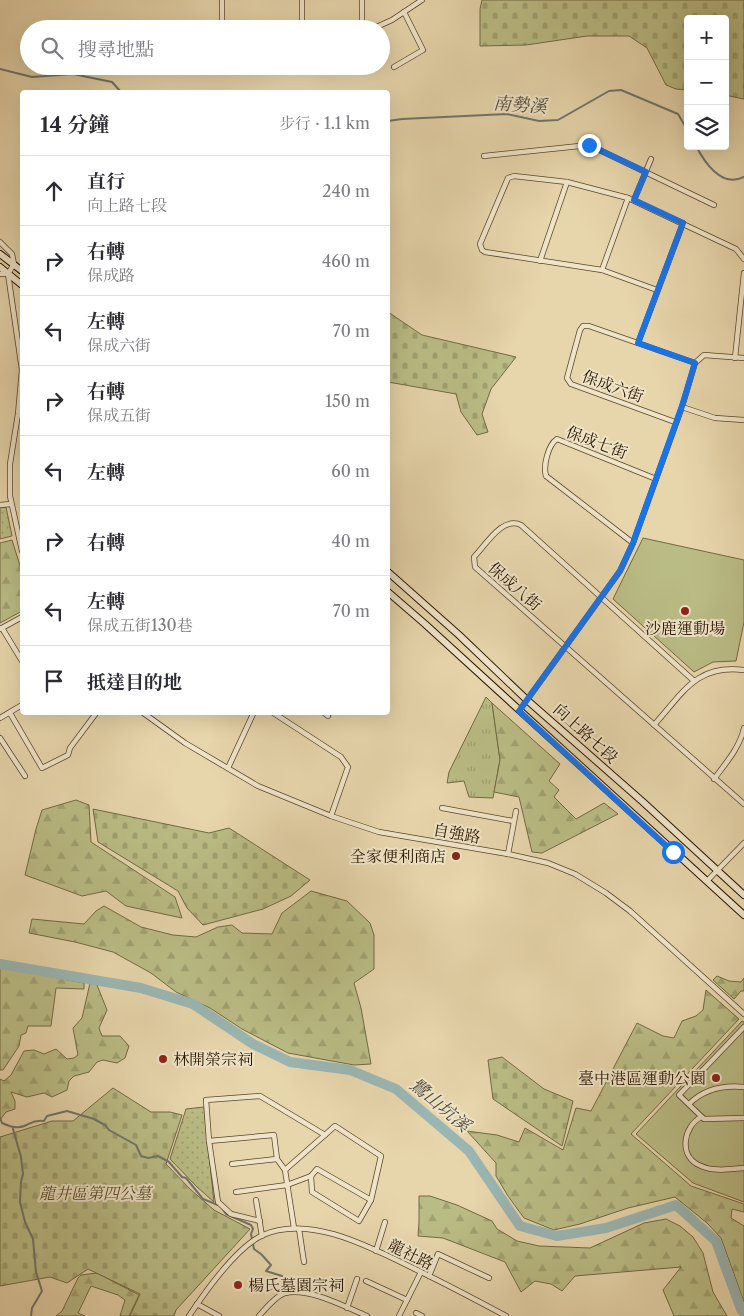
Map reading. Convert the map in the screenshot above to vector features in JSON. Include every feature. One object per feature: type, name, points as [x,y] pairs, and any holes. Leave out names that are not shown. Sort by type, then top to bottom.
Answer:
[{"type":"main road","points":[[0,254],[20,269]]},
{"type":"main road","points":[[0,267],[20,283]]},
{"type":"main road","name":"向上路七段","points":[[390,574],[744,895]]},
{"type":"main road","name":"向上路七段","points":[[390,594],[744,915]]},
{"type":"street","points":[[222,0],[222,20]]},
{"type":"street","points":[[302,0],[302,20]]},
{"type":"street","points":[[362,0],[362,20]]},
{"type":"street","points":[[389,20],[422,0]]},
{"type":"street","points":[[394,67],[423,50],[404,12]]},
{"type":"street","points":[[484,156],[589,145],[714,205]]},
{"type":"street","points":[[634,200],[652,159]]},
{"type":"street","points":[[657,290],[602,270],[486,252],[480,248],[508,178],[511,176],[567,182],[634,200],[736,249],[744,259]]},
{"type":"street","points":[[540,261],[567,182]]},
{"type":"street","points":[[602,270],[628,198]]},
{"type":"street","points":[[638,343],[683,223]]},
{"type":"street","points":[[0,242],[12,254],[14,264],[8,274],[20,356]]},
{"type":"street","points":[[735,358],[744,273]]},
{"type":"street","points":[[0,274],[8,274]]},
{"type":"street","name":"保成六街","points":[[676,422],[571,384],[567,378],[580,330],[583,326],[590,326],[695,363]]},
{"type":"street","points":[[519,711],[567,648],[620,571],[633,543],[682,406],[695,363],[704,355],[744,358]]},
{"type":"street","points":[[20,393],[10,471],[12,504],[20,542]]},
{"type":"street","points":[[682,406],[715,418],[744,420]]},
{"type":"street","name":"保成七街","points":[[633,543],[546,476],[544,469],[552,442],[556,439],[656,479]]},
{"type":"street","points":[[0,505],[12,504]]},
{"type":"street","name":"保成八街","points":[[693,680],[516,523],[503,526],[474,557],[475,567],[744,804]]},
{"type":"street","points":[[20,618],[1,628],[20,658]]},
{"type":"street","points":[[654,725],[693,680],[709,672],[730,668],[744,670]]},
{"type":"street","points":[[0,718],[20,706]]},
{"type":"street","points":[[10,712],[42,768],[68,755],[70,748],[96,715]]},
{"type":"street","name":"自強路","points":[[146,715],[178,738],[258,786],[331,816],[379,832],[508,854],[548,863],[576,874],[606,893],[657,934],[744,1014]]},
{"type":"street","points":[[228,768],[253,715]]},
{"type":"street","points":[[277,715],[342,757],[346,762],[348,767],[331,816]]},
{"type":"street","points":[[714,779],[733,754],[744,728]]},
{"type":"street","points":[[0,738],[25,776]]},
{"type":"street","points":[[442,808],[513,821]]},
{"type":"street","points":[[508,854],[516,811]]},
{"type":"street","points":[[707,881],[744,843]]},
{"type":"street","points":[[744,1027],[679,1094],[704,1119],[744,1118]]},
{"type":"street","points":[[689,1104],[709,1090],[731,1086],[744,1087]]},
{"type":"street","points":[[260,1221],[231,1214],[218,1202],[209,1141],[206,1100],[260,1096],[325,1134]]},
{"type":"street","points":[[701,1117],[686,1132],[686,1151],[693,1161],[704,1168],[744,1168]]},
{"type":"street","points":[[284,1170],[335,1126],[380,1156],[371,1200],[359,1221],[312,1192],[311,1176]]},
{"type":"street","points":[[209,1141],[274,1135],[277,1159],[284,1170],[304,1262]]},
{"type":"street","points":[[232,1164],[277,1159]]},
{"type":"street","points":[[236,1192],[287,1185],[311,1176],[317,1169],[371,1200]]},
{"type":"street","points":[[256,1200],[262,1236]]},
{"type":"street","points":[[376,1250],[385,1222]]},
{"type":"street","name":"龍社路","points":[[189,1316],[236,1257],[252,1242],[262,1236],[283,1229],[313,1230],[331,1234],[376,1250],[506,1316]]},
{"type":"street","points":[[429,1276],[438,1254],[489,1278]]},
{"type":"street","points":[[399,1316],[421,1272]]},
{"type":"street","points":[[347,1308],[358,1279]]},
{"type":"street","points":[[366,1280],[407,1300]]},
{"type":"street","points":[[259,1316],[266,1307],[285,1293],[311,1293],[367,1316]]},
{"type":"street","points":[[197,1304],[219,1316]]},
{"type":"street","points":[[416,1313],[422,1316]]},
{"type":"green space","points":[[482,0],[744,0],[744,99],[729,96],[729,15],[684,15],[684,90],[666,85],[647,48],[629,36],[587,36],[526,45],[480,46],[480,9]]},
{"type":"green space","points":[[390,313],[422,335],[516,357],[491,389],[482,414],[488,432],[477,435],[461,412],[456,394],[390,382]]},
{"type":"green space","points":[[0,507],[6,507],[12,536],[0,539]]},
{"type":"green space","name":"沙鹿運動場","points":[[643,538],[744,560],[744,622],[736,661],[713,662],[694,672],[613,599]]},
{"type":"green space","points":[[12,540],[20,566],[20,612],[0,623],[0,543]]},
{"type":"green space","points":[[486,697],[492,703],[500,760],[493,798],[469,797],[464,781],[447,783],[449,772]]},
{"type":"green space","points":[[492,703],[560,764],[549,781],[559,790],[554,797],[576,819],[604,803],[618,814],[542,853],[532,852],[519,797],[494,792],[500,760]]},
{"type":"green space","points":[[76,800],[89,805],[91,842],[175,897],[182,918],[126,906],[106,891],[82,896],[25,875],[42,810]]},
{"type":"green space","points":[[93,809],[209,833],[229,828],[310,880],[291,896],[263,909],[203,925],[187,908],[178,891],[98,842]]},
{"type":"green space","points":[[311,891],[347,901],[370,923],[374,935],[374,969],[354,983],[361,1008],[371,1064],[354,1065],[288,1053],[242,1029],[210,1008],[176,992],[151,973],[113,952],[29,933],[32,919],[84,924],[96,911],[104,906],[141,927],[173,935],[196,937],[218,927],[232,925],[242,933],[272,934],[282,913]]},
{"type":"green space","points":[[0,967],[84,983],[84,989],[56,988],[51,1026],[28,1026],[26,1033],[21,1035],[19,1046],[3,1070],[0,1070]]},
{"type":"green space","points":[[717,976],[729,981],[741,982],[744,978],[744,991],[741,991],[734,999],[713,980]]},
{"type":"green space","points":[[90,983],[97,985],[107,1010],[99,1028],[102,1036],[120,1036],[129,1046],[125,1058],[117,1063],[103,1060],[97,1062],[89,1072],[74,1076],[69,1081],[67,1090],[52,1097],[44,1093],[27,1097],[11,1092],[15,1101],[15,1109],[6,1112],[0,1120],[0,1079],[4,1081],[11,1075],[24,1051],[34,1050],[44,1054],[56,1049],[67,1059],[78,1055],[73,1028],[82,1018]]},
{"type":"green space","points":[[706,990],[739,1019],[631,1134],[691,1186],[744,1204],[744,1212],[732,1209],[731,1218],[744,1226],[744,1302],[721,1238],[707,1223],[675,1197],[628,1208],[580,1224],[554,1230],[524,1218],[496,1176],[496,1163],[467,1131],[497,1135],[519,1142],[525,1128],[563,1150],[576,1108],[591,1111],[637,1023],[663,1036],[674,1038],[682,1021],[696,1016],[703,1010]]},
{"type":"green space","name":"臺中港區運動公園","points":[[742,1021],[744,1022],[744,1202],[693,1183],[636,1134]]},
{"type":"green space","points":[[502,1057],[544,1089],[573,1101],[562,1146],[493,1099],[488,1060]]},
{"type":"green space","name":"龍井區第四公墓","points":[[113,1088],[151,1112],[170,1112],[182,1115],[166,1164],[214,1210],[250,1229],[176,1310],[174,1316],[130,1316],[140,1294],[88,1269],[67,1283],[50,1277],[0,1286],[0,1137],[52,1121],[73,1121]]},
{"type":"green space","points":[[204,1107],[214,1202],[170,1159],[186,1109]]},
{"type":"green space","points":[[419,1196],[430,1196],[457,1205],[492,1221],[497,1229],[517,1241],[539,1246],[590,1248],[644,1223],[666,1219],[680,1226],[693,1237],[703,1253],[713,1292],[727,1316],[674,1316],[663,1290],[681,1267],[575,1276],[562,1291],[551,1284],[535,1281],[521,1292],[505,1262],[443,1238],[418,1236]]},
{"type":"green space","points":[[97,1273],[139,1295],[129,1316],[120,1316],[125,1300],[118,1295],[91,1286],[78,1313],[85,1316],[56,1316],[62,1311],[78,1278],[81,1275]]},
{"type":"waterway","name":"南勢溪","points":[[0,69],[20,74]]},
{"type":"waterway","name":"南勢溪","points":[[24,75],[32,77],[59,75]]},
{"type":"waterway","name":"南勢溪","points":[[78,75],[112,82],[119,90]]},
{"type":"waterway","name":"南勢溪","points":[[390,121],[507,114],[539,121],[558,120],[609,91],[621,90],[678,114],[684,124]]},
{"type":"waterway","name":"南勢溪","points":[[698,150],[709,166],[722,177],[736,180],[744,177]]},
{"type":"waterway","name":"鷺山坑溪","points":[[0,964],[141,988],[193,1004],[253,1044],[290,1062],[350,1070],[396,1089],[469,1151],[520,1226],[557,1236],[606,1228],[676,1205],[716,1241],[744,1313]]},
{"type":"waterway","points":[[0,1118],[2,1123],[17,1127],[44,1121],[47,1116],[67,1111],[94,1119],[136,1145],[141,1156],[148,1158],[158,1156],[169,1162],[182,1177],[186,1178],[203,1199],[218,1205]]},
{"type":"waterway","points":[[13,1129],[21,1157],[23,1174],[20,1202],[25,1222],[33,1239],[36,1272],[42,1291],[32,1308],[31,1316]]},
{"type":"waterway","points":[[222,1208],[226,1214],[251,1225],[254,1249],[271,1265],[266,1271],[282,1276],[286,1279],[288,1287]]},
{"type":"place","name":"沙鹿運動場","points":[[685,611]]},
{"type":"place","name":"全家便利商店","points":[[456,856]]},
{"type":"place","name":"林開榮宗祠","points":[[163,1059]]},
{"type":"place","name":"臺中港區運動公園","points":[[716,1078]]},
{"type":"place","name":"楊氏墓園宗祠","points":[[238,1285]]},
{"type":"route","points":[[589,145],[646,172],[634,200],[683,223],[638,343],[695,363],[682,406],[633,543],[620,571],[567,648],[519,711],[673,852]]}]
